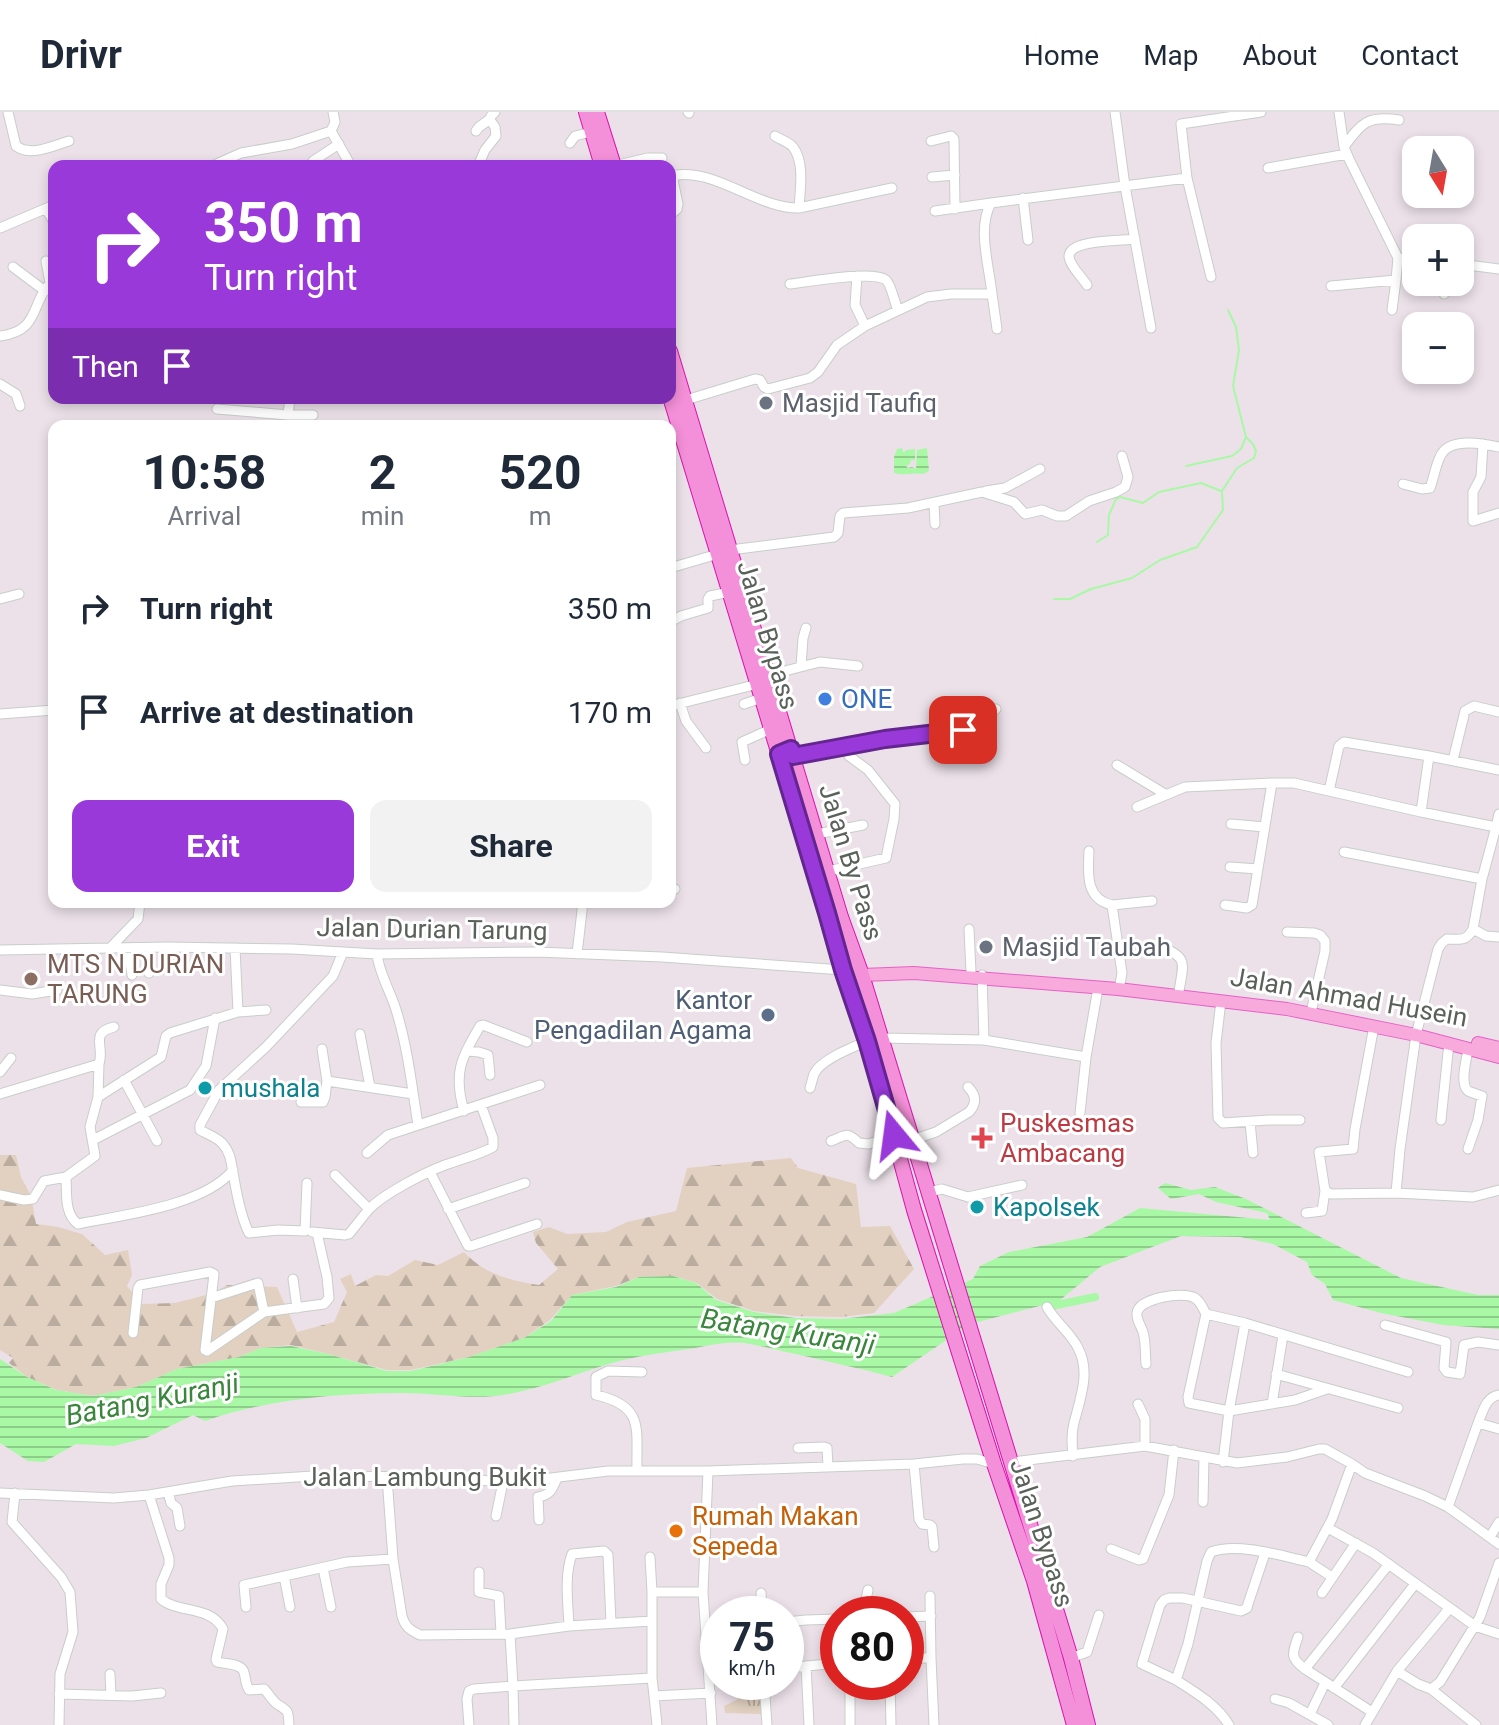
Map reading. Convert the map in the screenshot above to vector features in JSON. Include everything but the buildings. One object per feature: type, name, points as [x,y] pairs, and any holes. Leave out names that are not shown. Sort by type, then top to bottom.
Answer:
[{"type":"highway","points":[[597,112],[601,160]]},
{"type":"highway","points":[[597,130],[611,160]]},
{"type":"highway","points":[[676,369],[716,523]]},
{"type":"highway","name":"Jalan Bypass","points":[[676,433],[716,523],[730,592],[763,686],[771,729],[787,753],[843,970],[874,1040],[914,1210],[1034,1581],[1074,1725]]},
{"type":"highway","name":"Jalan By Pass","points":[[724,552],[763,686],[817,834],[860,969],[874,1040],[931,1197],[1071,1658],[1088,1725]]},
{"type":"main road","name":"Jalan Ahmad Husein","points":[[860,969],[881,967],[1120,984],[1280,1002],[1499,1048]]},
{"type":"main road","name":"Jalan Durian Tarung","points":[[843,970],[860,969]]},
{"type":"main road","name":"Jalan Ahmad Husein","points":[[978,975],[1287,1009],[1416,1032],[1499,1057]]},
{"type":"street","points":[[8,112],[19,149],[29,151],[69,141]]},
{"type":"street","points":[[225,160],[241,153],[292,144],[331,131],[335,122],[333,112]]},
{"type":"street","points":[[1115,112],[1151,328]]},
{"type":"street","points":[[1179,112],[1187,178],[1211,277]]},
{"type":"street","points":[[1181,124],[1261,112]]},
{"type":"street","points":[[1339,112],[1346,151],[1398,258],[1392,310]]},
{"type":"street","points":[[476,131],[493,115]]},
{"type":"street","points":[[481,160],[496,134],[493,115]]},
{"type":"street","points":[[1346,151],[1354,133],[1364,123],[1378,118],[1399,120]]},
{"type":"street","points":[[570,143],[575,136],[597,130]]},
{"type":"street","points":[[331,131],[348,160]]},
{"type":"street","points":[[775,136],[790,144],[799,161],[799,208]]},
{"type":"street","points":[[931,141],[951,136],[954,139],[955,209]]},
{"type":"street","points":[[315,160],[339,144]]},
{"type":"street","points":[[1268,168],[1346,151]]},
{"type":"street","points":[[640,160],[662,158]]},
{"type":"street","points":[[676,175],[704,178],[778,206],[799,208],[892,188]]},
{"type":"street","points":[[932,177],[955,175]]},
{"type":"street","points":[[935,211],[1187,178]]},
{"type":"street","points":[[1023,198],[1028,240]]},
{"type":"street","points":[[991,203],[984,223],[997,329]]},
{"type":"street","points":[[0,228],[48,208]]},
{"type":"street","points":[[1087,285],[1071,263],[1071,249],[1081,244],[1135,239]]},
{"type":"street","points":[[1398,258],[1402,258]]},
{"type":"street","points":[[46,261],[48,273]]},
{"type":"street","points":[[1474,266],[1499,269]]},
{"type":"street","points":[[13,267],[48,284]]},
{"type":"street","points":[[790,284],[857,276],[886,280],[898,310]]},
{"type":"street","points":[[857,276],[855,305],[865,326]]},
{"type":"street","points":[[1331,286],[1396,280]]},
{"type":"street","points":[[0,336],[21,331],[48,288]]},
{"type":"street","points":[[686,400],[755,379],[768,389],[803,381],[818,372],[837,345],[865,326],[898,310],[927,297],[992,294]]},
{"type":"street","points":[[0,384],[16,394],[20,406]]},
{"type":"street","points":[[288,415],[289,404]]},
{"type":"street","points":[[217,409],[313,415]]},
{"type":"street","points":[[1403,484],[1430,488],[1441,454],[1455,444],[1499,447]]},
{"type":"street","points":[[1483,444],[1481,477],[1474,490],[1473,521],[1499,513]]},
{"type":"street","points":[[982,492],[1014,502],[1025,514],[1042,510],[1066,516],[1089,501],[1125,487],[1128,477],[1122,456]]},
{"type":"street","points":[[676,566],[724,552],[834,537],[843,513],[908,508],[1005,488],[1040,469]]},
{"type":"street","points":[[934,503],[935,524]]},
{"type":"street","points":[[676,619],[708,609],[710,596],[730,592]]},
{"type":"street","points":[[0,599],[19,594]]},
{"type":"street","points":[[801,666],[806,628]]},
{"type":"street","points":[[744,704],[763,686],[801,666],[827,662],[858,666]]},
{"type":"street","points":[[676,704],[763,686]]},
{"type":"street","points":[[1453,760],[1465,711],[1474,706],[1499,712]]},
{"type":"street","points":[[676,709],[706,748]]},
{"type":"street","points":[[787,753],[963,730],[976,726],[996,709]]},
{"type":"street","points":[[0,714],[48,710]]},
{"type":"street","points":[[745,760],[742,742],[771,729]]},
{"type":"street","points":[[1329,791],[1342,743],[1499,770]]},
{"type":"street","points":[[828,871],[886,858],[894,819],[895,804],[844,746]]},
{"type":"street","points":[[1421,812],[1429,756]]},
{"type":"street","points":[[1117,765],[1165,794]]},
{"type":"street","points":[[1225,905],[1251,906],[1272,783]]},
{"type":"street","points":[[1137,807],[1193,786],[1294,783],[1496,827]]},
{"type":"street","points":[[1396,1193],[1416,1032],[1438,949],[1445,941],[1466,939],[1473,929],[1499,814]]},
{"type":"street","points":[[1231,824],[1265,827]]},
{"type":"street","points":[[817,834],[863,825]]},
{"type":"street","points":[[1089,851],[1088,875],[1091,889],[1098,899],[1112,905],[1152,901]]},
{"type":"street","points":[[1344,852],[1482,879]]},
{"type":"street","points":[[1230,867],[1258,869]]},
{"type":"street","points":[[1112,905],[1122,973],[1120,984]]},
{"type":"street","points":[[111,947],[138,919],[139,908]]},
{"type":"street","points":[[577,954],[582,908]]},
{"type":"street","points":[[969,929],[978,975],[984,1040]]},
{"type":"street","points":[[1473,929],[1486,936],[1499,937]]},
{"type":"street","points":[[1287,932],[1314,933],[1325,941],[1312,1008]]},
{"type":"street","points":[[1158,946],[1177,953],[1181,959],[1183,969],[1179,991]]},
{"type":"street","name":"Jalan Durian Tarung","points":[[0,950],[111,947],[292,949],[377,954],[517,952],[662,957],[843,970]]},
{"type":"street","points":[[128,948],[132,975]]},
{"type":"street","points":[[145,948],[149,973]]},
{"type":"street","points":[[213,948],[215,963],[220,964]]},
{"type":"street","points":[[235,948],[238,1012]]},
{"type":"street","points":[[343,952],[333,976],[266,1047],[219,1090],[200,1125],[200,1130],[224,1146],[233,1163],[249,1233],[278,1230],[349,1234],[377,1201],[394,1190],[441,1166],[493,1147],[493,1138],[481,1105]]},
{"type":"street","points":[[377,954],[402,1030],[418,1125]]},
{"type":"street","points":[[1080,1113],[1098,988]]},
{"type":"street","points":[[0,990],[32,994],[57,990]]},
{"type":"street","points":[[1221,1001],[1216,1043],[1218,1118],[1223,1123],[1300,1120]]},
{"type":"street","points":[[98,1097],[161,1057],[166,1036],[238,1012],[266,1010]]},
{"type":"street","points":[[93,1140],[190,1090],[206,1066],[215,1018]]},
{"type":"street","points":[[464,1111],[458,1073],[462,1059],[481,1025],[527,1042]]},
{"type":"street","points":[[1306,1213],[1322,1211],[1325,1191],[1319,1152],[1353,1149],[1374,1026]]},
{"type":"street","points":[[0,1195],[33,1199],[44,1181],[66,1177],[94,1158],[90,1127],[98,1097],[99,1037],[102,1030],[114,1027]]},
{"type":"street","points":[[360,1034],[370,1087]]},
{"type":"street","points":[[810,1088],[818,1069],[838,1055],[874,1040],[984,1040],[1086,1057]]},
{"type":"street","points":[[1441,1120],[1449,1043]]},
{"type":"street","points":[[301,1102],[323,1102],[325,1097],[327,1081],[322,1049]]},
{"type":"street","points":[[1468,1049],[1465,1087],[1482,1096],[1468,1149]]},
{"type":"street","points":[[467,1051],[488,1055],[490,1075]]},
{"type":"street","points":[[0,1072],[11,1058]]},
{"type":"street","points":[[0,1094],[99,1064]]},
{"type":"street","points":[[124,1080],[157,1141]]},
{"type":"street","points":[[327,1081],[413,1094]]},
{"type":"street","points":[[367,1153],[388,1135],[540,1085]]},
{"type":"street","points":[[831,1141],[848,1135],[862,1145],[894,1135],[936,1132],[973,1108],[975,1099],[968,1087]]},
{"type":"street","points":[[1250,1122],[1253,1153]]},
{"type":"street","points":[[66,1177],[69,1215],[78,1224],[175,1204],[218,1182],[233,1170]]},
{"type":"street","points":[[430,1172],[469,1246],[537,1224]]},
{"type":"street","points":[[335,1175],[369,1209]]},
{"type":"street","points":[[305,1231],[307,1183]]},
{"type":"street","points":[[448,1209],[525,1183]]},
{"type":"street","points":[[931,1197],[942,1189],[968,1197],[1022,1185]]},
{"type":"street","points":[[1325,1191],[1331,1194],[1473,1197],[1499,1190]]},
{"type":"street","points":[[133,1333],[140,1285],[210,1272],[214,1274],[205,1345],[207,1351],[264,1312],[324,1304],[329,1298],[327,1277],[317,1233]]},
{"type":"street","points":[[293,1279],[297,1308]]},
{"type":"street","points":[[211,1298],[258,1283],[264,1312]]},
{"type":"street","points":[[1146,1364],[1137,1310],[1141,1305],[1167,1297],[1190,1296],[1196,1299],[1206,1314],[1408,1372]]},
{"type":"street","points":[[1047,1307],[1082,1357],[1083,1384],[1073,1426],[1073,1456]]},
{"type":"street","points":[[1206,1314],[1188,1400],[1191,1404],[1229,1411],[1295,1400],[1327,1389]]},
{"type":"street","points":[[1223,1462],[1245,1323]]},
{"type":"street","points":[[1385,1325],[1446,1342],[1499,1345]]},
{"type":"street","points":[[1272,1404],[1283,1335]]},
{"type":"street","points":[[1446,1342],[1444,1368],[1447,1372],[1460,1374],[1464,1345]]},
{"type":"street","points":[[637,1470],[636,1420],[625,1406],[596,1395],[596,1377],[608,1371],[642,1372]]},
{"type":"street","points":[[1276,1374],[1398,1408]]},
{"type":"street","points":[[1448,1507],[1488,1400],[1499,1395]]},
{"type":"street","points":[[1138,1404],[1145,1419],[1145,1446]]},
{"type":"street","points":[[1478,1423],[1499,1429]]},
{"type":"street","points":[[1012,1462],[1145,1446],[1223,1462],[1246,1463],[1319,1449],[1331,1451],[1365,1473],[1448,1507],[1499,1544]]},
{"type":"street","points":[[798,1448],[827,1448],[828,1466]]},
{"type":"street","points":[[1111,1549],[1143,1559],[1169,1495],[1174,1450]]},
{"type":"street","points":[[1203,1502],[1204,1458]]},
{"type":"street","name":"Jalan Lambung Bukit","points":[[0,1493],[94,1498],[149,1495],[232,1481],[313,1476],[439,1477],[503,1482],[608,1471],[708,1471],[977,1459],[994,1464]]},
{"type":"street","points":[[914,1464],[919,1519],[922,1524],[932,1527],[934,1547]]},
{"type":"street","points":[[1309,1562],[1328,1528],[1352,1464]]},
{"type":"street","points":[[703,1596],[708,1471]]},
{"type":"street","points":[[387,1477],[393,1559],[402,1616],[410,1631],[420,1635],[505,1634],[652,1621]]},
{"type":"street","points":[[539,1520],[538,1497],[552,1491],[557,1478]]},
{"type":"street","points":[[496,1516],[503,1482]]},
{"type":"street","points":[[168,1492],[171,1503],[177,1508],[180,1526]]},
{"type":"street","points":[[15,1493],[12,1522],[61,1577],[70,1592],[73,1632],[60,1674],[59,1725]]},
{"type":"street","points":[[149,1495],[169,1558],[161,1584],[161,1599],[166,1603],[195,1609],[219,1622],[223,1629],[217,1662],[239,1667],[249,1690],[264,1689],[284,1707],[289,1725]]},
{"type":"street","points":[[1490,1537],[1499,1522]]},
{"type":"street","points":[[1328,1528],[1389,1564],[1475,1626],[1499,1634]]},
{"type":"street","points":[[1322,1593],[1356,1543]]},
{"type":"street","points":[[1176,1680],[1211,1552],[1242,1549],[1309,1562],[1332,1577]]},
{"type":"street","points":[[569,1626],[568,1578],[572,1554],[604,1551],[608,1555],[611,1623]]},
{"type":"street","points":[[1229,1725],[1205,1699],[1176,1680],[1143,1666],[1142,1658],[1164,1600],[1183,1598],[1244,1610],[1265,1553]]},
{"type":"street","points":[[650,1557],[652,1678],[657,1725]]},
{"type":"street","points":[[246,1607],[244,1585],[347,1562],[393,1559]]},
{"type":"street","points":[[1431,1689],[1443,1678],[1475,1626],[1499,1563]]},
{"type":"street","points":[[1305,1669],[1389,1564]]},
{"type":"street","points":[[323,1568],[331,1607]]},
{"type":"street","points":[[479,1572],[479,1592],[499,1596],[513,1686],[514,1725]]},
{"type":"street","points":[[284,1576],[290,1607]]},
{"type":"street","points":[[1310,1714],[1415,1584]]},
{"type":"street","points":[[867,1596],[868,1590]]},
{"type":"street","points":[[652,1592],[703,1592]]},
{"type":"street","points":[[930,1596],[934,1725]]},
{"type":"street","points":[[1365,1725],[1397,1671],[1449,1609]]},
{"type":"street","points":[[1071,1658],[1087,1652],[1099,1615]]},
{"type":"street","points":[[924,1616],[931,1616]]},
{"type":"street","points":[[1298,1637],[1294,1650],[1298,1664],[1372,1712]]},
{"type":"street","points":[[924,1658],[931,1658]]},
{"type":"street","points":[[809,1725],[806,1666],[820,1665]]},
{"type":"street","points":[[1397,1671],[1431,1689],[1476,1725]]},
{"type":"street","points":[[110,1674],[111,1695]]},
{"type":"street","points":[[469,1725],[467,1699],[469,1691],[474,1689],[652,1678]]},
{"type":"street","points":[[59,1694],[142,1696],[161,1693]]},
{"type":"street","points":[[654,1696],[700,1694]]},
{"type":"street","points":[[1275,1699],[1289,1703],[1323,1724]]},
{"type":"street","points":[[711,1700],[712,1725]]},
{"type":"street","points":[[765,1700],[767,1725]]},
{"type":"street","points":[[850,1700],[850,1725]]},
{"type":"street","points":[[890,1700],[891,1725]]},
{"type":"green space","points":[[0,1155],[16,1155],[21,1177],[31,1196],[36,1224],[82,1234],[105,1255],[128,1250],[132,1275],[127,1286],[142,1304],[175,1303],[214,1293],[227,1285],[277,1287],[297,1332],[334,1322],[347,1292],[340,1279],[351,1274],[355,1286],[376,1275],[388,1276],[415,1260],[438,1265],[464,1252],[498,1275],[539,1285],[558,1269],[536,1243],[533,1232],[549,1227],[567,1234],[606,1232],[627,1222],[676,1211],[687,1168],[791,1158],[798,1168],[856,1184],[861,1227],[890,1226],[914,1269],[874,1313],[841,1317],[754,1311],[717,1299],[697,1283],[674,1276],[639,1277],[616,1286],[572,1295],[550,1320],[524,1338],[469,1357],[411,1370],[387,1370],[291,1345],[261,1348],[239,1357],[177,1369],[136,1387],[93,1396],[57,1390],[27,1377],[9,1363],[13,1358],[0,1350]]},
{"type":"green space","points":[[736,1700],[761,1700],[761,1714],[725,1713],[724,1706]]},
{"type":"water","points":[[902,448],[903,452],[915,449],[915,460],[906,466],[916,469],[917,450],[927,448],[929,471],[923,474],[894,473],[894,457],[897,449]]},
{"type":"water","name":"Batang Kuranji","points":[[1165,1183],[1191,1190],[1215,1187],[1246,1199],[1401,1278],[1478,1295],[1499,1295],[1499,1329],[1443,1325],[1333,1300],[1325,1284],[1312,1275],[1307,1262],[1273,1244],[1240,1237],[1181,1236],[1100,1267],[1059,1301],[970,1324],[892,1377],[756,1345],[730,1343],[623,1360],[528,1390],[495,1396],[353,1394],[278,1402],[205,1421],[193,1415],[146,1438],[114,1446],[76,1444],[44,1462],[28,1461],[0,1443],[0,1359],[27,1377],[56,1390],[93,1396],[136,1387],[177,1369],[239,1357],[261,1348],[291,1346],[387,1371],[411,1371],[469,1357],[524,1338],[551,1321],[572,1295],[616,1287],[639,1277],[673,1276],[696,1283],[716,1300],[754,1312],[795,1318],[841,1319],[894,1313],[973,1279],[980,1266],[1009,1252],[1087,1237],[1140,1208],[1270,1220],[1267,1213],[1216,1202],[1199,1194],[1171,1199],[1158,1188]]},
{"type":"waterway","points":[[1186,466],[1232,456],[1241,449],[1246,437],[1233,386],[1239,350],[1236,327],[1228,310]]},
{"type":"waterway","points":[[1054,599],[1070,599],[1091,589],[1132,578],[1160,560],[1197,547],[1223,510],[1222,491],[1237,468],[1254,458],[1256,451],[1246,437]]},
{"type":"waterway","points":[[1097,542],[1108,535],[1109,515],[1120,497],[1143,503],[1159,492],[1201,483],[1221,491]]},
{"type":"waterway","points":[[1045,1302],[1047,1307],[1095,1297]]},
{"type":"place","name":"Masjid Taufiq","points":[[766,403]]},
{"type":"place","name":"ONE","points":[[825,699]]},
{"type":"place","name":"Masjid Taubah","points":[[986,947]]},
{"type":"place","name":"MTS N DURIAN TARUNG","points":[[31,979]]},
{"type":"place","name":"Kantor Pengadilan Agama","points":[[768,1015]]},
{"type":"place","name":"mushala","points":[[205,1088]]},
{"type":"place","name":"Puskesmas Ambacang","points":[[982,1138]]},
{"type":"place","name":"Kapolsek","points":[[977,1207]]},
{"type":"place","name":"Rumah Makan Sepeda","points":[[676,1531]]},
{"type":"route","points":[[894,1135],[779,754],[791,749],[793,756],[885,739],[963,730]]}]
